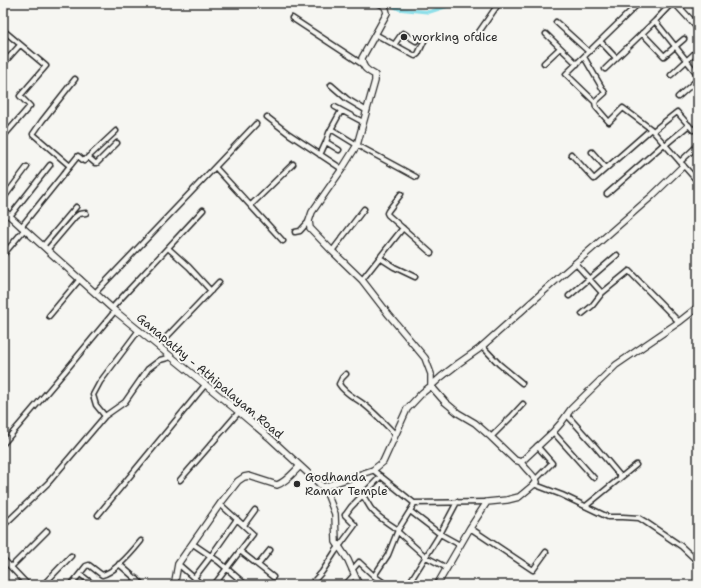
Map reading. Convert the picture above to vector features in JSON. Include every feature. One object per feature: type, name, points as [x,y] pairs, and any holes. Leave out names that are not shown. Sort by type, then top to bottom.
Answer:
[{"type":"street","points":[[362,64],[362,58],[387,13],[387,9],[384,5],[379,3]]},
{"type":"street","points":[[479,32],[498,3]]},
{"type":"street","points":[[639,3],[566,74],[595,102],[596,107],[609,122],[623,108],[652,130],[698,182]]},
{"type":"street","points":[[605,69],[673,3],[698,28]]},
{"type":"street","points":[[292,18],[362,64],[365,69],[374,75],[375,81],[357,145],[312,212],[309,221],[300,231],[295,232]]},
{"type":"street","points":[[655,20],[698,75]]},
{"type":"street","points":[[556,22],[589,52]]},
{"type":"street","points":[[3,30],[46,66],[20,96],[30,106],[3,136]]},
{"type":"street","points":[[394,45],[403,33],[416,41]]},
{"type":"street","points":[[642,33],[664,56],[684,39]]},
{"type":"street","points":[[375,34],[415,56],[418,54],[426,37]]},
{"type":"street","points":[[546,34],[576,64]]},
{"type":"street","points":[[600,41],[616,58]]},
{"type":"street","points":[[3,64],[20,45]]},
{"type":"street","points":[[544,63],[560,48]]},
{"type":"street","points":[[671,75],[697,51]]},
{"type":"street","points":[[584,57],[605,93],[595,102]]},
{"type":"street","points":[[70,166],[33,134],[75,79]]},
{"type":"street","points":[[678,97],[698,79]]},
{"type":"street","points":[[331,85],[347,99],[367,110]]},
{"type":"street","points":[[335,107],[363,122]]},
{"type":"street","points":[[320,155],[331,129],[341,111]]},
{"type":"street","points":[[571,154],[594,179],[652,130],[676,112],[693,130],[698,126]]},
{"type":"street","points":[[267,117],[288,134],[342,169]]},
{"type":"street","points":[[95,293],[256,124]]},
{"type":"street","points":[[607,194],[689,125]]},
{"type":"street","points":[[331,129],[416,177]]},
{"type":"street","points":[[3,255],[78,156],[84,161],[116,131]]},
{"type":"street","points":[[326,142],[339,150]]},
{"type":"street","points":[[88,158],[95,163],[97,162],[117,143]]},
{"type":"street","points":[[323,486],[373,470],[383,462],[407,409],[422,393],[482,346],[652,196],[698,145]]},
{"type":"street","points":[[592,152],[606,168]]},
{"type":"street","points":[[251,206],[294,164]]},
{"type":"street","points":[[10,216],[50,165]]},
{"type":"street","points":[[3,199],[27,167]]},
{"type":"street","points":[[215,167],[283,241]]},
{"type":"street","points":[[401,194],[387,213],[431,253]]},
{"type":"street","points":[[45,248],[76,207]]},
{"type":"street","points":[[332,251],[364,209]]},
{"type":"street","name":"Ganapathy - Athipalayam Road","points":[[3,210],[113,309],[239,412],[323,486],[335,514],[336,542],[348,560],[359,585]]},
{"type":"street","points":[[3,444],[67,370],[113,309],[203,210]]},
{"type":"street","points":[[45,248],[75,217],[79,214],[86,213]]},
{"type":"street","points":[[309,221],[310,228],[362,280],[425,358],[431,374],[431,386],[451,408],[475,423],[515,460],[521,462],[534,482],[608,517],[623,516],[639,518],[681,546],[698,562]]},
{"type":"street","points":[[362,280],[403,228]]},
{"type":"street","points":[[168,248],[211,291]]},
{"type":"street","points":[[569,296],[617,255]]},
{"type":"street","points":[[380,258],[394,267],[415,277]]},
{"type":"street","points":[[575,263],[602,293]]},
{"type":"street","points":[[582,314],[592,306],[602,293],[629,271],[679,322]]},
{"type":"street","points":[[50,316],[80,279]]},
{"type":"street","points":[[158,346],[219,282]]},
{"type":"street","points":[[521,462],[553,432],[571,409],[616,365],[679,322],[698,307]]},
{"type":"street","points":[[105,416],[96,405],[92,395],[139,330]]},
{"type":"street","points":[[482,346],[499,364],[522,383]]},
{"type":"street","points":[[3,526],[48,483],[105,416],[125,402],[148,369],[160,360],[171,357]]},
{"type":"street","points":[[346,374],[339,384],[341,388],[346,393],[367,406],[395,434]]},
{"type":"street","points":[[98,515],[205,385]]},
{"type":"street","points":[[491,437],[523,404]]},
{"type":"street","points":[[180,480],[239,412]]},
{"type":"street","points":[[567,415],[621,477]]},
{"type":"street","points":[[553,432],[594,478]]},
{"type":"street","points":[[373,470],[414,503],[487,502],[507,500],[519,497],[552,464],[537,446]]},
{"type":"street","points":[[586,506],[636,465]]},
{"type":"street","points":[[176,585],[178,564],[238,481],[249,476],[277,485],[287,479],[300,466]]},
{"type":"street","points":[[313,582],[322,572],[355,525],[346,514],[381,476]]},
{"type":"street","points":[[362,495],[376,515],[398,531],[426,556],[447,568]]},
{"type":"street","points":[[408,585],[440,534],[457,502]]},
{"type":"street","points":[[437,585],[487,502]]},
{"type":"street","points":[[374,576],[388,555],[398,531],[414,503]]},
{"type":"street","points":[[214,585],[253,534],[220,504]]},
{"type":"street","points":[[244,525],[255,510]]},
{"type":"street","points":[[410,511],[440,534],[460,545]]},
{"type":"street","points":[[194,578],[237,519]]},
{"type":"street","points":[[470,528],[533,570],[546,552]]},
{"type":"street","points":[[11,567],[47,531]]},
{"type":"street","points":[[71,585],[86,566],[89,565],[102,575],[108,574],[131,553],[141,541]]},
{"type":"street","points":[[193,544],[211,556],[245,585]]},
{"type":"street","points":[[258,565],[270,550]]},
{"type":"street","points":[[240,551],[273,577]]},
{"type":"street","points":[[43,585],[71,556]]},
{"type":"street","points":[[3,560],[28,585]]},
{"type":"street","points":[[345,585],[359,562],[374,576],[387,585]]},
{"type":"street","points":[[119,564],[143,585]]},
{"type":"street","points":[[178,564],[202,585]]},
{"type":"street","points":[[80,574],[94,585]]},
{"type":"street","points":[[132,585],[137,579]]},
{"type":"waterway","points":[[388,3],[399,9],[429,12],[457,3]]},
{"type":"waterway","points":[[681,3],[686,5],[693,3]]},
{"type":"place","name":"working ofdice","points":[[404,37]]},
{"type":"place","name":"Godhanda Ramar Temple","points":[[297,484]]}]
